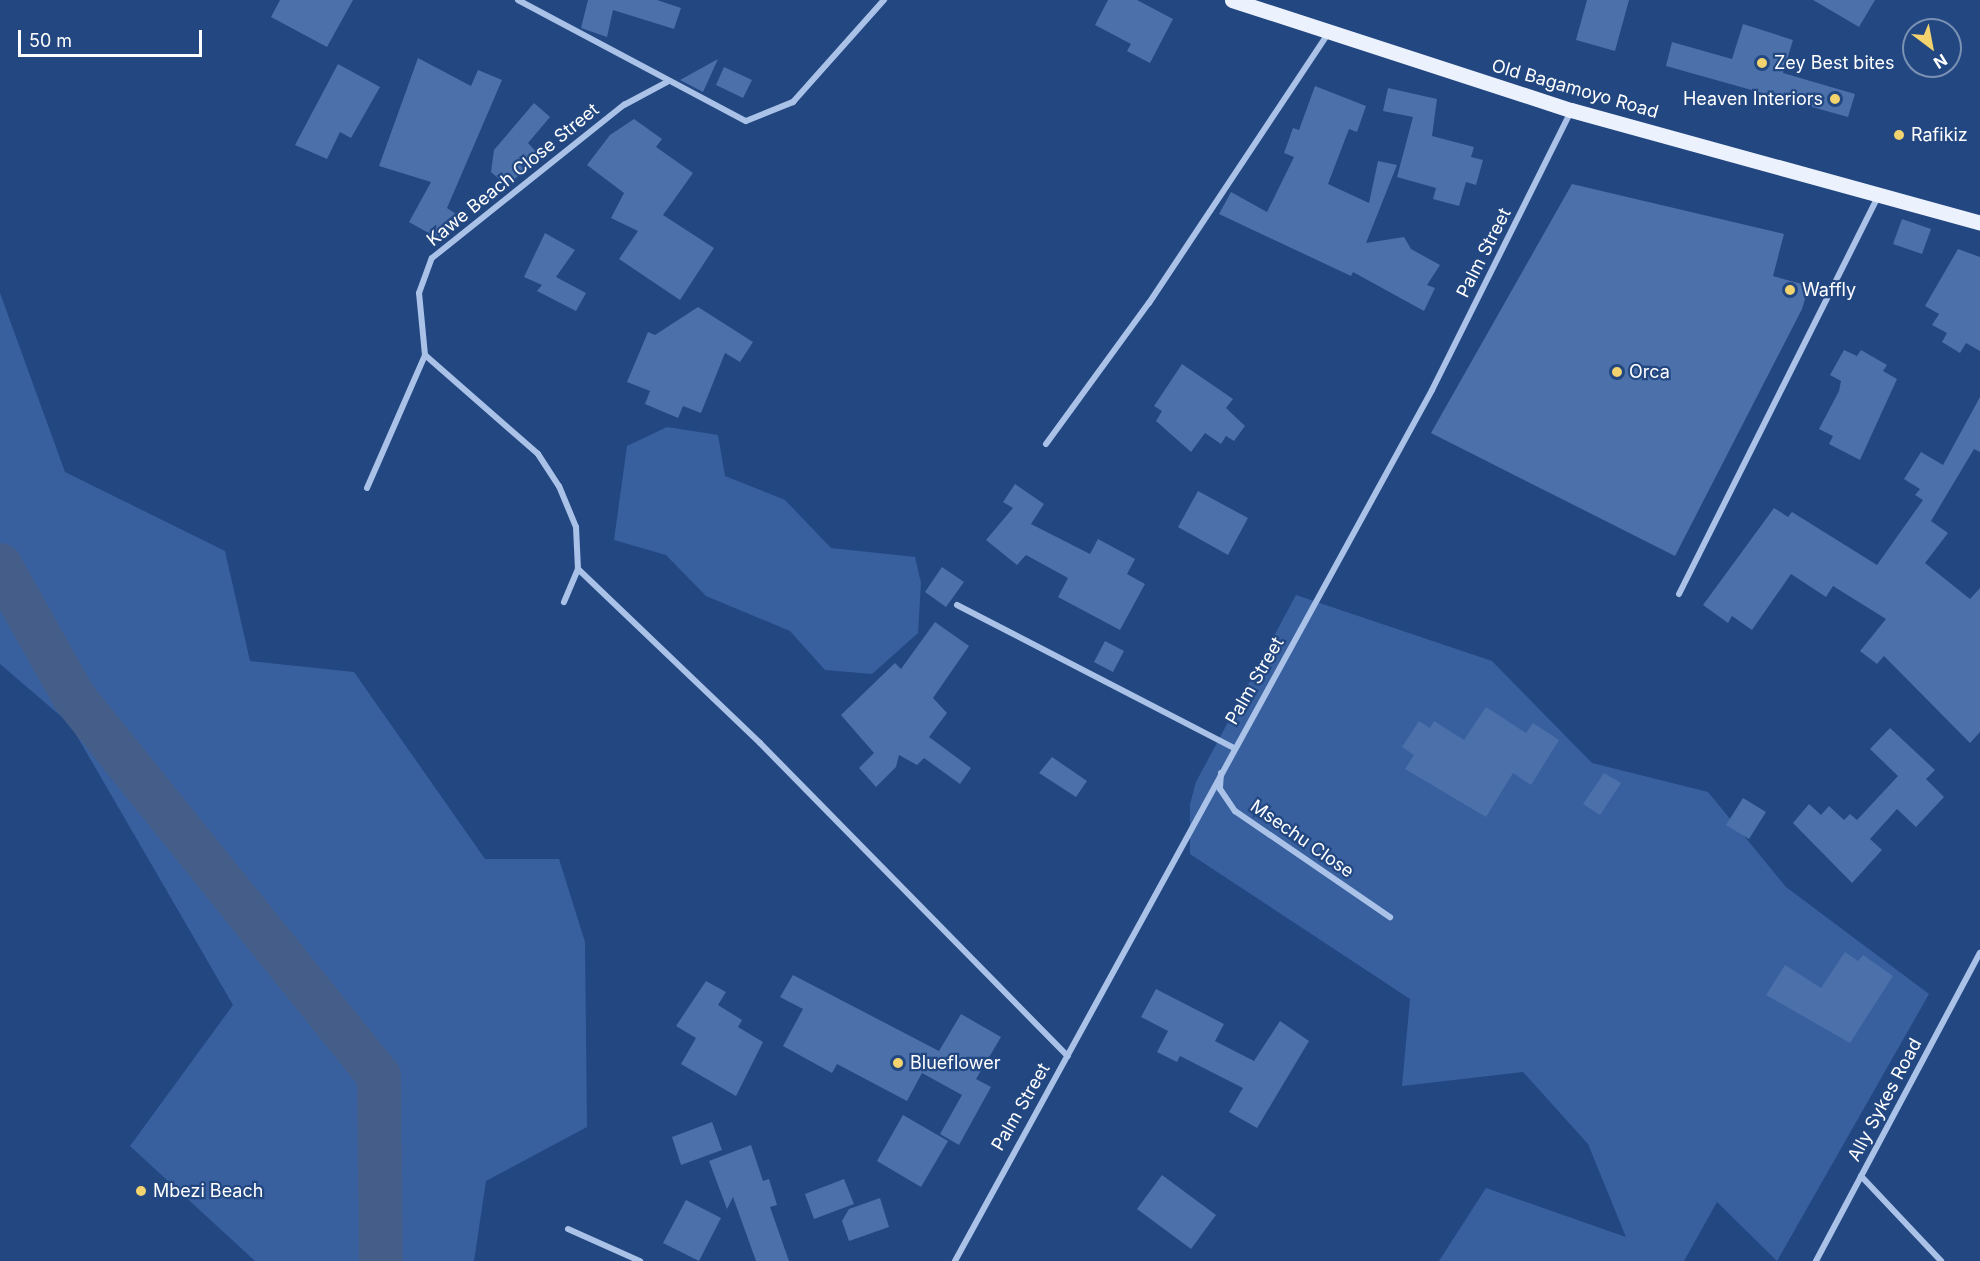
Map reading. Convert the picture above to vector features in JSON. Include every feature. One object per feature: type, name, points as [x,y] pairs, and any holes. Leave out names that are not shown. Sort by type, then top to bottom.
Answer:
[{"type":"main road","name":"Old Bagamoyo Road","points":[[1232,0],[1328,35],[1571,110],[1880,192],[1980,223]]},
{"type":"street","points":[[518,0],[667,82],[746,121],[765,117],[793,102],[884,0]]},
{"type":"street","points":[[1046,444],[1149,303],[1328,35]]},
{"type":"street","name":"Kawe Beach Close Street","points":[[367,488],[425,355],[419,293],[432,258],[624,105],[667,82]]},
{"type":"street","name":"Palm Street","points":[[955,1261],[1068,1056],[1221,769],[1432,390],[1571,110]]},
{"type":"street","points":[[1679,594],[1880,192]]},
{"type":"street","points":[[425,355],[538,454],[576,527],[578,569],[564,602]]},
{"type":"street","points":[[578,569],[768,751],[1068,1056]]},
{"type":"street","points":[[957,605],[1234,748]]},
{"type":"street","name":"Msechu Close","points":[[1221,769],[1221,789],[1235,811],[1390,917]]},
{"type":"street","name":"Ally Sykes Road","points":[[1816,1261],[1980,953]]},
{"type":"street","points":[[1861,1176],[1941,1261]]},
{"type":"street","points":[[568,1229],[640,1261]]},
{"type":"shaded area","points":[[0,293],[65,472],[225,551],[250,661],[354,672],[485,859],[559,859],[585,942],[587,1127],[486,1181],[474,1261],[255,1261],[130,1146],[233,1005],[70,724],[0,664]]},
{"type":"shaded area","points":[[667,427],[718,435],[725,476],[785,500],[831,548],[915,557],[921,583],[918,633],[872,674],[825,670],[790,631],[706,596],[666,555],[614,540],[627,446]]},
{"type":"shaded area","points":[[1296,595],[1492,661],[1592,763],[1708,792],[1786,887],[1929,994],[1777,1261],[1717,1202],[1684,1261],[1439,1261],[1486,1188],[1626,1237],[1588,1144],[1523,1072],[1402,1086],[1410,999],[1190,854],[1190,804],[1196,782]]},
{"type":"building","points":[[280,0],[353,0],[327,47],[271,17]]},
{"type":"building","points":[[588,0],[657,0],[681,8],[674,29],[613,10],[607,37],[581,28]]},
{"type":"building","points":[[1108,0],[1137,0],[1173,19],[1150,63],[1127,51],[1131,44],[1095,25]]},
{"type":"building","points":[[1587,0],[1629,0],[1615,51],[1576,40]]},
{"type":"building","points":[[1813,0],[1875,0],[1859,27]]},
{"type":"building","points":[[1743,24],[1793,40],[1783,73],[1855,94],[1848,117],[1666,66],[1672,42],[1732,59]]},
{"type":"building","points":[[418,58],[471,86],[478,70],[502,80],[447,208],[456,214],[441,240],[409,222],[431,182],[379,166]]},
{"type":"building","points":[[718,59],[703,92],[680,80]]},
{"type":"building","points":[[338,64],[380,87],[351,138],[340,132],[327,159],[295,145]]},
{"type":"building","points":[[724,67],[752,80],[743,98],[716,85]]},
{"type":"building","points":[[1315,86],[1366,106],[1357,132],[1349,129],[1328,184],[1369,203],[1378,161],[1397,165],[1366,243],[1404,237],[1411,249],[1440,265],[1427,285],[1435,288],[1424,311],[1353,272],[1351,276],[1219,214],[1231,192],[1267,212],[1294,157],[1284,153],[1293,128],[1299,130]]},
{"type":"building","points":[[1388,88],[1437,99],[1432,136],[1474,147],[1471,157],[1483,160],[1476,185],[1466,182],[1459,206],[1433,199],[1436,188],[1397,177],[1413,117],[1383,111]]},
{"type":"building","points":[[534,103],[550,117],[528,143],[540,156],[507,186],[491,172],[494,150]]},
{"type":"building","points":[[634,119],[662,139],[656,147],[693,173],[663,215],[714,248],[680,300],[619,259],[638,231],[611,218],[624,193],[587,165],[610,135]]},
{"type":"building","name":"Orca","points":[[1572,184],[1784,234],[1773,276],[1809,286],[1802,309],[1675,556],[1431,433]]},
{"type":"building","points":[[1902,219],[1931,229],[1922,254],[1893,244]]},
{"type":"building","points":[[545,233],[575,250],[556,277],[586,293],[576,311],[537,291],[542,285],[524,277]]},
{"type":"building","points":[[1958,249],[1980,257],[1980,351],[1966,343],[1960,353],[1942,342],[1947,333],[1932,325],[1939,314],[1925,306]]},
{"type":"building","points":[[698,307],[753,342],[740,362],[725,353],[701,413],[683,406],[678,418],[645,404],[650,391],[627,382],[648,332],[655,335]]},
{"type":"building","points":[[1844,350],[1857,356],[1861,350],[1887,365],[1883,371],[1897,379],[1860,460],[1829,444],[1833,436],[1819,429],[1839,391],[1841,381],[1830,375]]},
{"type":"building","points":[[1182,364],[1233,399],[1226,408],[1245,426],[1234,441],[1226,436],[1221,444],[1205,433],[1191,452],[1156,421],[1162,411],[1154,406]]},
{"type":"building","points":[[1980,397],[1980,452],[1974,449],[1931,521],[1948,533],[1925,563],[1970,599],[1980,588],[1980,732],[1970,743],[1884,656],[1877,664],[1860,651],[1886,619],[1833,586],[1826,597],[1791,574],[1752,630],[1732,616],[1728,623],[1703,605],[1774,508],[1788,517],[1792,512],[1877,565],[1923,500],[1915,495],[1920,489],[1904,479],[1921,452],[1943,465]]},
{"type":"building","points":[[1015,484],[1044,504],[1031,524],[1090,554],[1098,539],[1135,559],[1127,574],[1145,584],[1120,630],[1058,597],[1068,578],[1026,555],[1017,565],[986,540],[1013,508],[1003,502]]},
{"type":"building","points":[[1198,491],[1248,518],[1228,555],[1178,527]]},
{"type":"building","points":[[942,567],[964,582],[946,607],[925,592]]},
{"type":"building","points":[[935,622],[969,646],[933,698],[947,713],[929,737],[971,768],[960,784],[924,758],[917,765],[899,755],[896,767],[876,787],[859,768],[874,753],[841,715],[895,663],[901,669]]},
{"type":"building","points":[[1105,641],[1124,651],[1113,672],[1094,662]]},
{"type":"building","points":[[1486,707],[1526,733],[1533,723],[1559,740],[1531,785],[1513,773],[1486,817],[1405,769],[1414,755],[1402,747],[1419,721],[1430,728],[1434,721],[1464,740]]},
{"type":"building","points":[[1890,728],[1935,770],[1926,779],[1944,797],[1916,827],[1897,809],[1870,839],[1882,850],[1852,883],[1793,823],[1809,804],[1821,815],[1829,806],[1844,820],[1850,814],[1857,820],[1898,776],[1870,749]]},
{"type":"building","points":[[1052,757],[1087,781],[1076,797],[1039,773]]},
{"type":"building","points":[[1604,773],[1621,783],[1600,815],[1583,804]]},
{"type":"building","points":[[1743,798],[1766,812],[1749,839],[1726,825]]},
{"type":"building","points":[[1845,952],[1858,961],[1863,955],[1893,976],[1850,1043],[1766,995],[1785,965],[1821,988]]},
{"type":"building","points":[[793,975],[939,1051],[961,1014],[1001,1037],[976,1079],[991,1087],[959,1145],[940,1134],[962,1095],[922,1073],[907,1101],[837,1064],[832,1073],[783,1046],[803,1009],[780,997]]},
{"type":"building","points":[[706,981],[726,992],[718,1005],[742,1020],[738,1027],[763,1042],[736,1096],[681,1064],[696,1038],[676,1026]]},
{"type":"building","points":[[1156,989],[1224,1024],[1215,1041],[1254,1061],[1280,1021],[1309,1041],[1257,1128],[1229,1112],[1243,1088],[1180,1056],[1177,1062],[1157,1052],[1168,1031],[1141,1017]]},
{"type":"building","points":[[903,1115],[948,1141],[921,1187],[877,1161]]},
{"type":"building","points":[[712,1122],[722,1150],[681,1165],[672,1137]]},
{"type":"building","points":[[751,1145],[763,1181],[769,1179],[777,1205],[770,1207],[789,1261],[756,1261],[733,1197],[727,1209],[709,1161]]},
{"type":"building","points":[[1162,1175],[1216,1215],[1191,1249],[1137,1209]]},
{"type":"building","points":[[844,1179],[854,1204],[814,1219],[805,1194]]},
{"type":"building","points":[[880,1198],[889,1227],[849,1241],[842,1221],[849,1209]]},
{"type":"building","points":[[686,1200],[721,1218],[699,1261],[663,1243]]},
{"type":"waterway","points":[[0,565],[74,697],[379,1076],[381,1261]]},
{"type":"place","name":"Zey Best bites","points":[[1762,63]]},
{"type":"place","name":"Heaven Interiors","points":[[1835,99]]},
{"type":"place","name":"Rafikiz","points":[[1899,135]]},
{"type":"place","name":"Waffly","points":[[1790,290]]},
{"type":"place","name":"Orca","points":[[1617,372]]},
{"type":"place","name":"Blueflower","points":[[898,1063]]},
{"type":"place","name":"Mbezi Beach","points":[[141,1191]]}]
